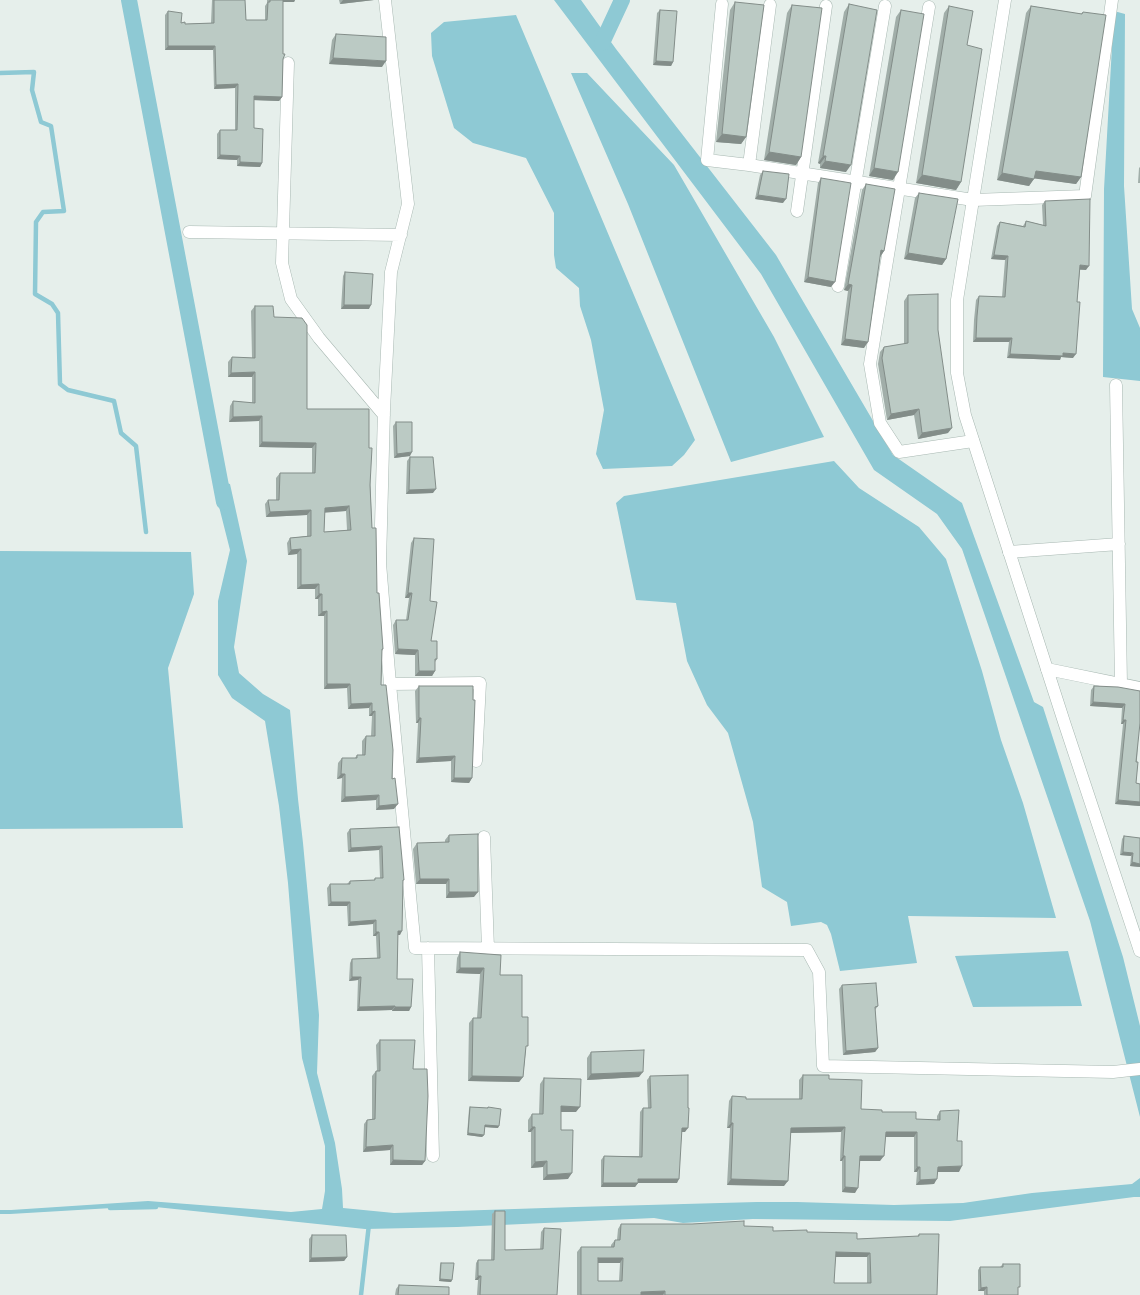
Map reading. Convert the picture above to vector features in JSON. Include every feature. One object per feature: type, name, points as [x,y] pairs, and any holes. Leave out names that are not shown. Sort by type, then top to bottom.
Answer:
[{"type":"street","points":[[385,0],[408,204],[391,272],[384,414],[380,563],[415,948],[807,950],[819,972],[823,1066],[1113,1072],[1140,1069]]},
{"type":"street","points":[[1005,0],[957,300],[957,373],[965,415],[973,441],[1140,951]]},
{"type":"street","points":[[722,4],[707,160],[749,165],[973,200],[1085,196],[1112,0]]},
{"type":"street","points":[[749,165],[770,5]]},
{"type":"street","points":[[797,211],[826,6]]},
{"type":"street","points":[[838,286],[885,6]]},
{"type":"street","points":[[929,7],[870,364],[880,423],[899,452],[973,441]]},
{"type":"street","points":[[288,63],[282,263],[291,299],[318,338],[384,414]]},
{"type":"street","points":[[189,232],[401,235]]},
{"type":"street","points":[[1116,386],[1121,684]]},
{"type":"street","points":[[1009,552],[1119,544]]},
{"type":"street","points":[[1047,669],[1140,688]]},
{"type":"street","points":[[390,684],[480,683],[476,761]]},
{"type":"street","points":[[484,837],[488,949]]},
{"type":"street","points":[[428,948],[433,1156]]},
{"type":"water","points":[[554,0],[581,0],[616,49],[776,255],[893,455],[962,503],[1034,702],[1043,707],[1123,957],[1140,1026],[1140,1117],[1090,921],[962,549],[937,514],[874,470],[761,274]]},
{"type":"water","points":[[1114,11],[1125,14],[1124,186],[1132,309],[1140,328],[1140,381],[1103,377],[1104,189]]},
{"type":"water","points":[[516,15],[695,440],[684,455],[672,466],[603,469],[596,454],[604,410],[591,340],[580,306],[579,288],[556,268],[554,255],[554,213],[526,158],[473,143],[454,128],[432,56],[431,33],[444,22]]},
{"type":"water","points":[[571,73],[587,73],[674,165],[774,337],[824,437],[731,462],[628,204]]},
{"type":"water","points":[[834,461],[859,488],[919,527],[946,559],[982,671],[1001,740],[1023,803],[1056,918],[908,916],[917,963],[840,971],[831,934],[827,925],[821,922],[791,926],[787,902],[762,887],[753,822],[728,733],[707,705],[687,661],[676,603],[636,600],[616,503],[624,496]]},
{"type":"water","points":[[212,479],[230,484],[247,561],[234,647],[239,673],[263,694],[290,710],[319,1015],[317,1073],[335,1143],[342,1189],[343,1208],[394,1213],[757,1202],[894,1205],[963,1203],[1032,1193],[1132,1184],[1140,1178],[1140,1197],[950,1221],[753,1219],[683,1223],[654,1218],[457,1227],[365,1229],[146,1206],[0,1214],[0,1210],[148,1201],[291,1212],[322,1209],[325,1191],[325,1146],[302,1058],[288,883],[279,806],[265,721],[232,698],[218,675],[218,601],[230,550]]},
{"type":"water","points":[[0,551],[191,552],[194,594],[168,668],[183,828],[0,829]]},
{"type":"water","points":[[1068,951],[1082,1006],[973,1007],[955,956]]},
{"type":"building","points":[[214,0],[245,0],[246,20],[267,20],[268,2],[270,2],[270,0],[283,0],[283,54],[285,54],[283,59],[282,97],[254,96],[254,128],[263,129],[262,163],[240,162],[240,156],[220,155],[220,130],[237,130],[238,84],[216,85],[215,46],[168,46],[168,11],[182,13],[181,23],[214,23]]},
{"type":"building","points":[[735,2],[764,5],[746,137],[722,134]]},
{"type":"building","points":[[849,4],[877,10],[851,165],[825,161],[826,156],[823,156]]},
{"type":"building","points":[[792,5],[822,8],[801,157],[769,152]]},
{"type":"building","points":[[949,6],[973,11],[967,45],[982,49],[961,182],[922,175]]},
{"type":"building","points":[[1031,6],[1082,14],[1083,12],[1106,15],[1081,177],[1036,171],[1034,179],[1002,173]]},
{"type":"building","points":[[660,10],[677,11],[673,62],[656,61]]},
{"type":"building","points":[[901,10],[924,14],[898,172],[874,168]]},
{"type":"building","points":[[336,34],[386,37],[386,61],[333,58]]},
{"type":"building","points":[[763,171],[789,174],[786,199],[758,195]]},
{"type":"building","points":[[821,178],[851,183],[835,282],[808,277]]},
{"type":"building","points":[[866,184],[895,189],[884,251],[881,250],[868,342],[845,339],[852,285],[848,284]]},
{"type":"building","points":[[919,193],[958,199],[946,259],[908,253]]},
{"type":"building","points":[[1090,199],[1089,266],[1080,265],[1077,302],[1080,302],[1076,354],[1063,353],[1063,356],[1010,354],[1012,338],[976,338],[979,296],[1005,297],[1008,256],[994,255],[1000,222],[1025,227],[1026,221],[1046,226],[1045,201]]},
{"type":"building","points":[[345,272],[373,274],[371,305],[344,305]]},
{"type":"building","points":[[938,294],[938,330],[952,428],[922,433],[919,409],[891,414],[882,358],[884,347],[908,343],[908,295]]},
{"type":"building","points":[[255,306],[273,306],[274,317],[302,318],[307,325],[307,409],[369,409],[369,448],[372,448],[370,485],[372,528],[376,528],[377,593],[379,593],[383,649],[381,685],[386,685],[393,750],[392,779],[395,778],[398,804],[379,806],[379,795],[345,797],[345,774],[341,774],[342,758],[357,758],[357,755],[365,755],[366,736],[375,736],[375,711],[372,712],[372,703],[351,704],[350,684],[327,684],[327,611],[322,612],[322,594],[319,594],[319,584],[301,585],[301,549],[291,550],[290,538],[311,536],[311,510],[270,512],[268,500],[279,500],[280,473],[315,473],[316,443],[262,442],[262,416],[233,417],[233,401],[255,403],[255,372],[231,373],[232,357],[255,358]],"holes":[[[349,506],[351,530],[324,532],[325,508]]]},
{"type":"building","points":[[396,422],[412,422],[412,452],[397,454]]},
{"type":"building","points":[[410,457],[433,457],[436,489],[409,490]]},
{"type":"building","points":[[414,538],[434,539],[430,601],[437,602],[431,641],[437,641],[435,671],[419,671],[418,650],[398,649],[396,620],[408,620],[412,593],[408,593]]},
{"type":"building","points":[[419,686],[473,686],[473,700],[475,700],[472,778],[454,778],[455,756],[419,758],[421,718],[419,718]]},
{"type":"building","points":[[1094,686],[1118,687],[1140,691],[1140,723],[1136,762],[1138,762],[1136,783],[1140,784],[1140,802],[1118,800],[1126,720],[1123,720],[1125,704],[1093,702]]},
{"type":"building","points":[[399,827],[404,880],[402,931],[398,931],[397,979],[413,979],[411,1007],[359,1007],[361,977],[352,977],[352,959],[380,958],[379,932],[376,932],[376,920],[350,922],[350,902],[331,902],[330,884],[350,884],[350,881],[375,880],[375,878],[383,878],[382,846],[351,848],[350,829]]},
{"type":"building","points":[[478,834],[478,892],[449,892],[449,879],[420,879],[417,843],[449,842],[449,835]]},
{"type":"building","points":[[1124,836],[1140,838],[1140,864],[1132,862],[1133,853],[1123,852]]},
{"type":"building","points":[[460,952],[501,955],[500,975],[522,975],[522,1017],[528,1017],[528,1046],[526,1046],[523,1077],[472,1076],[473,1018],[481,1018],[484,968],[460,968]]},
{"type":"building","points":[[876,983],[878,1006],[875,1007],[878,1048],[846,1051],[842,985]]},
{"type":"building","points":[[380,1040],[415,1040],[413,1069],[427,1069],[428,1096],[425,1161],[393,1160],[393,1145],[366,1147],[367,1120],[375,1119],[376,1071],[380,1071]]},
{"type":"building","points":[[644,1050],[643,1072],[591,1074],[591,1052]]},
{"type":"building","points":[[688,1075],[688,1128],[682,1128],[679,1179],[638,1179],[638,1183],[603,1183],[604,1156],[642,1157],[643,1108],[651,1108],[650,1076]]},
{"type":"building","points":[[803,1075],[829,1075],[829,1079],[862,1080],[861,1109],[882,1110],[882,1112],[916,1112],[916,1119],[940,1120],[940,1111],[959,1110],[957,1141],[962,1141],[962,1166],[938,1167],[937,1179],[920,1180],[920,1167],[917,1167],[917,1132],[886,1132],[884,1156],[860,1156],[858,1188],[845,1187],[845,1156],[843,1156],[845,1127],[791,1128],[788,1181],[731,1179],[733,1123],[731,1123],[732,1096],[746,1097],[746,1099],[802,1099]]},
{"type":"building","points":[[544,1078],[581,1079],[580,1107],[561,1106],[561,1130],[573,1130],[572,1173],[547,1175],[547,1161],[535,1162],[535,1127],[532,1127],[532,1114],[543,1114]]},
{"type":"building","points":[[470,1107],[501,1109],[499,1126],[485,1125],[484,1135],[468,1133]]},
{"type":"building","points":[[495,1211],[505,1211],[505,1250],[543,1249],[544,1228],[561,1229],[557,1295],[480,1295],[481,1276],[478,1276],[478,1260],[494,1260]]},
{"type":"building","points":[[744,1221],[744,1226],[773,1227],[773,1231],[807,1230],[807,1232],[857,1233],[857,1239],[919,1236],[919,1234],[939,1234],[937,1295],[665,1295],[665,1291],[641,1292],[641,1295],[581,1295],[581,1247],[614,1247],[615,1240],[620,1240],[621,1224],[692,1224]],"holes":[[[836,1252],[870,1253],[871,1283],[834,1283]],[[598,1258],[623,1258],[622,1281],[598,1281]]]},
{"type":"building","points":[[312,1235],[346,1235],[347,1257],[311,1258]]},
{"type":"building","points":[[441,1263],[454,1263],[452,1280],[440,1279]]},
{"type":"building","points":[[1003,1264],[1020,1264],[1020,1287],[1018,1287],[1018,1295],[987,1295],[987,1287],[981,1288],[980,1267],[1003,1267]]},
{"type":"building","points":[[399,1285],[449,1287],[449,1295],[398,1295]]},
{"type":"waterway","points":[[129,0],[224,502]]},
{"type":"waterway","points":[[602,43],[622,0]]},
{"type":"waterway","points":[[0,73],[34,72],[32,90],[41,122],[51,126],[64,211],[43,212],[36,222],[35,294],[52,304],[58,313],[60,384],[68,390],[114,401],[121,433],[136,446],[146,532]]},
{"type":"waterway","points":[[110,1208],[156,1207]]},
{"type":"waterway","points":[[361,1295],[369,1224]]}]
